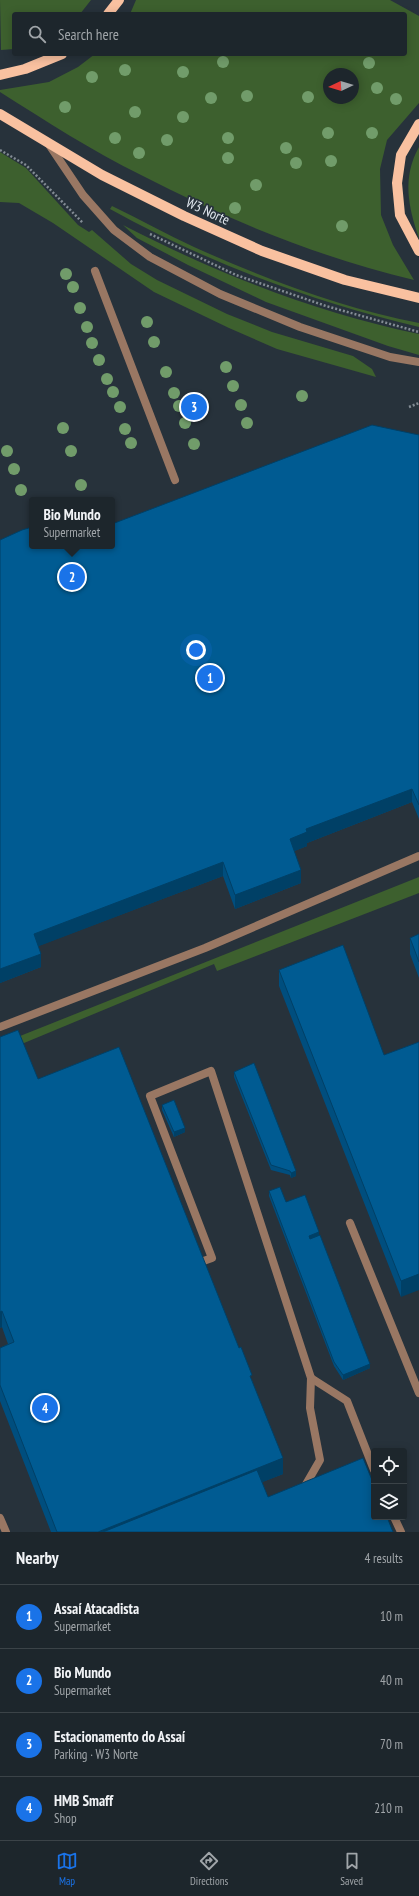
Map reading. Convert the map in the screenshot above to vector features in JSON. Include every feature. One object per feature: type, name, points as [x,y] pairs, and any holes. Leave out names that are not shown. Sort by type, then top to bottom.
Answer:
[{"type":"main road","points":[[110,12],[119,0]]},
{"type":"main road","points":[[0,75],[25,70],[57,56]]},
{"type":"main road","name":"W3 Norte","points":[[0,114],[102,175],[184,216],[262,251],[345,280],[419,298]]},
{"type":"main road","points":[[419,124],[401,155],[397,183],[400,215],[419,251]]},
{"type":"lane","points":[[47,143],[83,195],[114,230],[150,257],[220,294],[300,327],[390,357],[419,362]]},
{"type":"lane","points":[[95,271],[175,480]]},
{"type":"lane","points":[[0,1027],[205,948],[419,856]]},
{"type":"lane","points":[[190,1266],[212,1258],[150,1096],[211,1071],[311,1378],[310,1408],[320,1460],[304,1486]]},
{"type":"lane","points":[[350,1223],[419,1393]]},
{"type":"lane","points":[[311,1378],[347,1401],[371,1462]]},
{"type":"lane","points":[[0,1518],[6,1532]]},
{"type":"lane","points":[[395,1520],[401,1532]]},
{"type":"path","points":[[0,150],[26,165],[88,228]]},
{"type":"path","points":[[143,231],[236,275],[326,306],[419,332]]},
{"type":"path","points":[[409,407],[419,403]]},
{"type":"green space","points":[[0,0],[91,0],[82,12],[12,12],[12,49],[1,50]]},
{"type":"green space","points":[[136,0],[390,0],[419,16],[419,103],[387,140],[380,169],[381,215],[393,245],[414,280],[378,271],[308,249],[240,222],[123,166],[69,135],[0,92],[0,90],[49,82],[78,67],[92,56],[407,56],[407,12],[131,12]]},
{"type":"green space","points":[[419,147],[419,238],[412,215],[408,192],[410,170]]},
{"type":"green space","points":[[0,152],[26,168],[78,225],[89,232],[92,230],[131,264],[157,280],[227,314],[272,332],[353,356],[372,369],[376,377],[277,349],[229,328],[154,292],[53,223],[19,203],[0,202]]},
{"type":"green space","points":[[112,206],[194,247],[248,270],[304,291],[362,310],[419,323],[419,327],[339,305],[222,263],[147,229],[110,209]]},
{"type":"green space","points":[[123,225],[158,243],[267,290],[342,315],[419,334],[419,355],[388,346],[266,302],[188,265],[137,238]]},
{"type":"green space","points":[[419,877],[419,893],[217,971],[214,964],[0,1053],[0,1044]]},
{"type":"building","points":[[372,425],[419,435],[419,805],[412,789],[306,829],[307,832],[290,839],[301,870],[235,895],[223,862],[34,934],[41,954],[0,969],[0,540],[29,528],[29,549],[115,549],[115,523]]},
{"type":"building","points":[[419,934],[419,962],[410,938]]},
{"type":"building","points":[[343,945],[384,1055],[419,1042],[419,1274],[401,1281],[279,970]]},
{"type":"building","points":[[18,1030],[38,1079],[119,1047],[239,1348],[241,1347],[252,1375],[250,1376],[283,1458],[98,1532],[57,1532],[0,1385],[0,1348],[14,1342],[2,1311],[0,1312],[0,1037]]},
{"type":"building","points":[[254,1063],[296,1171],[291,1173],[290,1171],[271,1165],[234,1072]]},
{"type":"building","points":[[174,1100],[185,1128],[174,1132],[162,1105]]},
{"type":"building","points":[[280,1187],[286,1202],[305,1195],[319,1232],[309,1236],[310,1239],[320,1235],[370,1364],[343,1375],[334,1362],[269,1191]]},
{"type":"building","points":[[363,1458],[371,1478],[371,1520],[388,1520],[393,1532],[103,1532],[257,1470],[268,1497]]},
{"type":"place","name":"Estacionamento do Assaí","points":[[194,407]]},
{"type":"place","name":"Bio Mundo","points":[[72,577]]},
{"type":"place","name":"Assaí Atacadista","points":[[210,678]]},
{"type":"place","name":"HMB Smaff","points":[[45,1408]]}]
